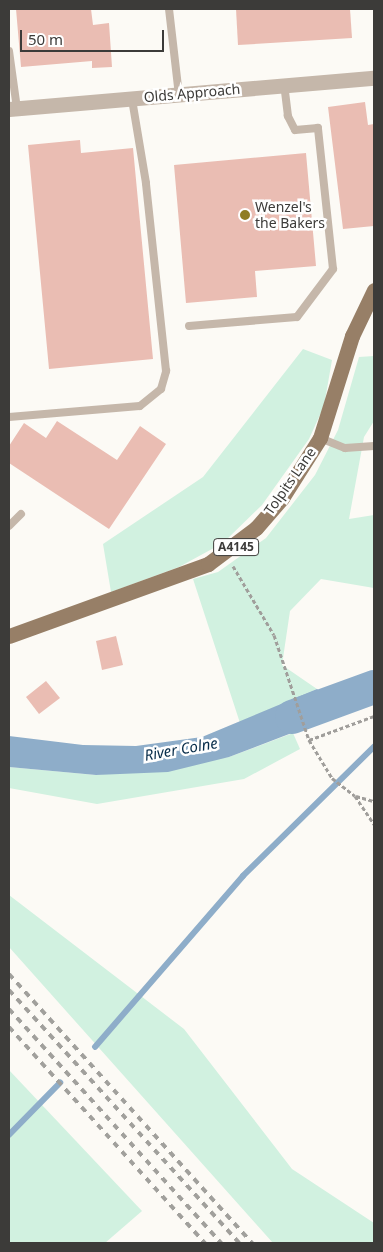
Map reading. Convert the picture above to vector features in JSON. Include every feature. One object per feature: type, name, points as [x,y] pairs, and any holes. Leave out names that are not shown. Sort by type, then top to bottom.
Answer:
[{"type":"main road","name":"Tolpits Lane","points":[[9,636],[180,576],[230,552],[282,498],[320,438],[352,336],[374,290]]},
{"type":"street","name":"Olds Approach","points":[[13,109],[284,84],[374,78]]},
{"type":"lane","points":[[169,9],[179,95]]},
{"type":"lane","points":[[9,51],[13,109]]},
{"type":"lane","points":[[190,326],[296,318],[333,269],[318,128],[295,130],[288,116],[284,84]]},
{"type":"lane","points":[[9,417],[140,406],[161,389],[166,371],[146,183],[132,99]]},
{"type":"lane","points":[[320,438],[345,448],[374,446]]},
{"type":"lane","points":[[9,526],[21,514]]},
{"type":"path","points":[[230,552],[234,570],[274,635],[309,740],[332,778],[356,796],[374,824]]},
{"type":"path","points":[[309,740],[374,716]]},
{"type":"path","points":[[356,796],[374,801]]},
{"type":"green space","points":[[303,349],[332,360],[324,406],[309,439],[262,505],[223,543],[179,567],[111,592],[103,544],[203,477]]},
{"type":"green space","points":[[374,356],[374,421],[364,437],[349,519],[374,515],[374,588],[321,579],[290,611],[282,665],[317,689],[240,723],[193,579],[218,572],[266,538],[315,475],[338,430],[359,357]]},
{"type":"green space","points":[[293,733],[300,749],[244,779],[97,804],[9,788],[9,767],[96,775],[229,757]]},
{"type":"green space","points":[[9,895],[184,1029],[292,1169],[374,1223],[374,1243],[273,1243],[9,947]]},
{"type":"green space","points":[[9,1070],[142,1211],[105,1243],[9,1243]]},
{"type":"water","points":[[317,689],[349,711],[229,757],[168,772],[96,775],[9,767],[9,736],[83,745],[136,746],[202,737]]},
{"type":"building","points":[[16,9],[91,9],[93,25],[109,23],[112,67],[92,68],[92,61],[21,67]]},
{"type":"building","points":[[236,9],[350,9],[352,38],[238,45]]},
{"type":"building","points":[[365,102],[368,125],[374,124],[374,226],[343,229],[328,107]]},
{"type":"building","points":[[80,140],[81,153],[133,148],[153,359],[49,369],[28,145]]},
{"type":"building","name":"Wenzel's the Bakers","points":[[306,153],[316,266],[255,271],[257,297],[186,303],[174,165]]},
{"type":"building","points":[[57,421],[117,460],[140,426],[166,444],[109,529],[9,463],[9,446],[24,423],[46,438]]},
{"type":"building","points":[[116,636],[123,665],[102,670],[96,641]]},
{"type":"building","points":[[46,681],[60,698],[39,714],[26,697]]},
{"type":"waterway","name":"River Colne","points":[[292,717],[374,687]]},
{"type":"waterway","points":[[95,1047],[243,876],[374,747]]},
{"type":"waterway","points":[[9,1135],[60,1083]]},
{"type":"railway","points":[[9,974],[252,1243]]},
{"type":"railway","points":[[9,990],[239,1243]]},
{"type":"railway","points":[[9,1009],[221,1243]]},
{"type":"railway","points":[[9,1027],[205,1243]]},
{"type":"place","name":"Wenzel's the Bakers","points":[[245,215]]}]
